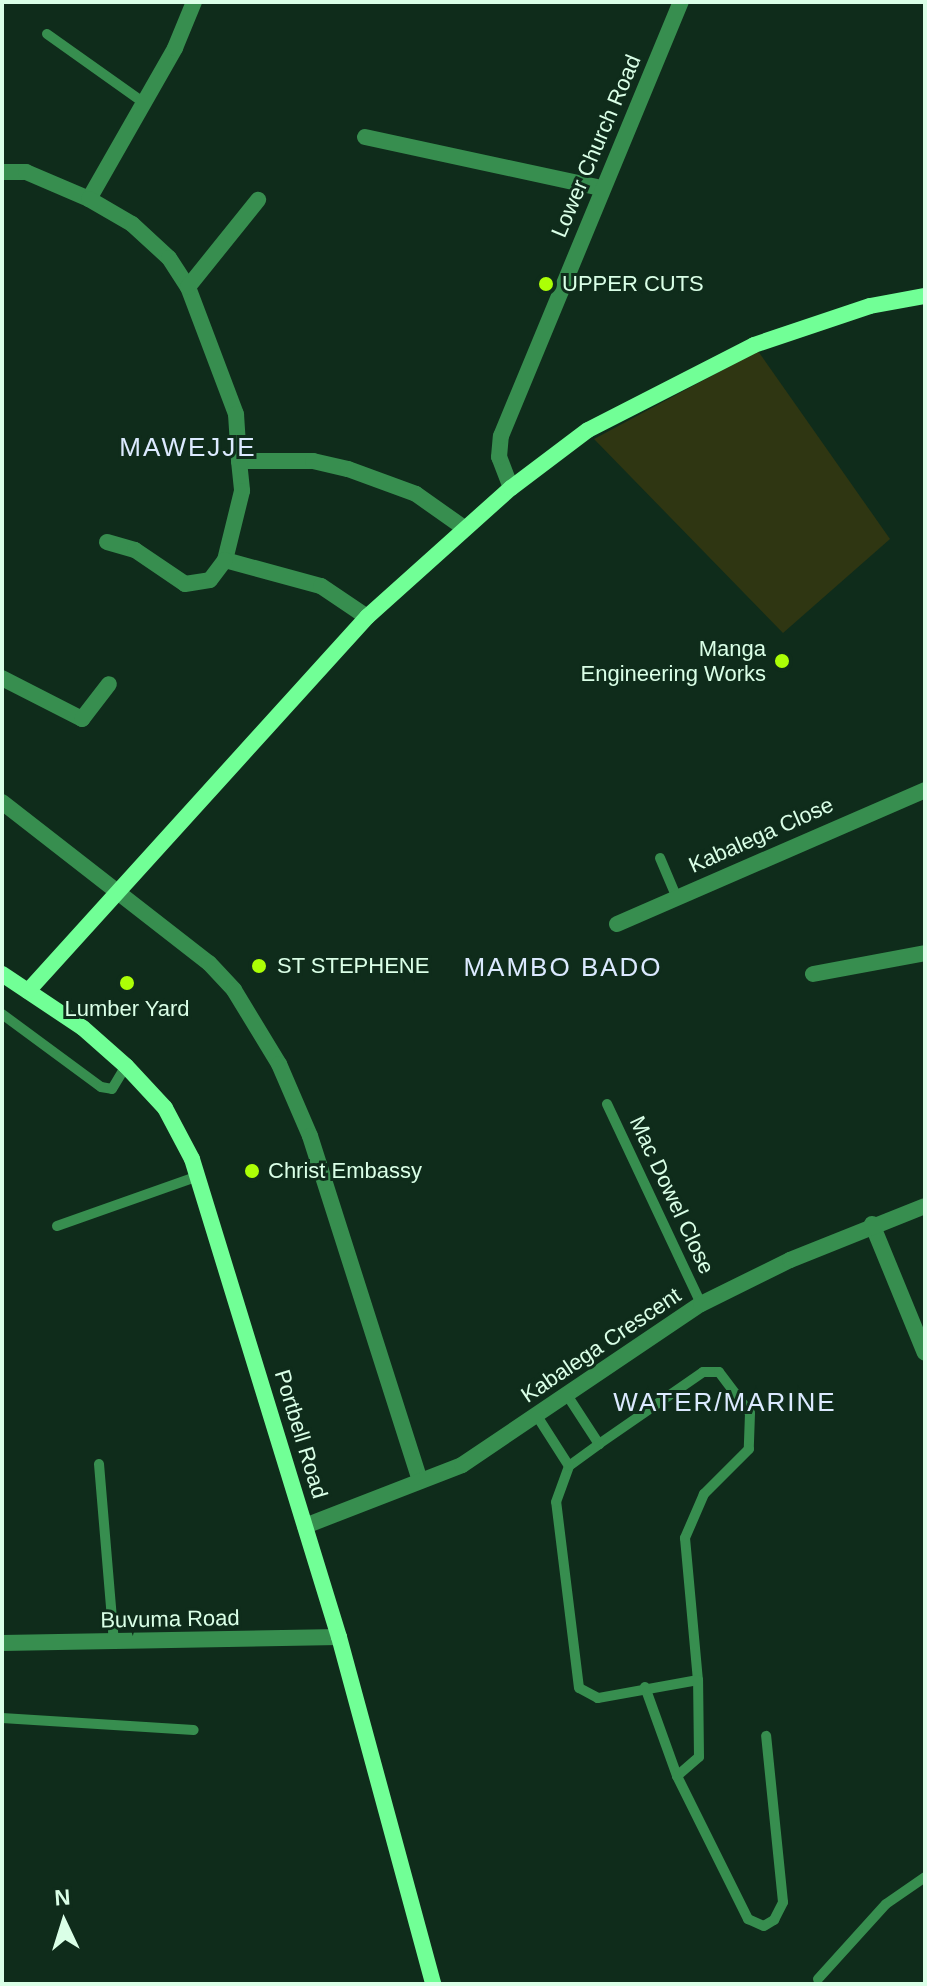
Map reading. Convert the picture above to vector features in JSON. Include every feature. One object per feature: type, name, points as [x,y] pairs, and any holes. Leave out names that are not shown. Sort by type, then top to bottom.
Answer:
[{"type":"main road","points":[[28,991],[367,617],[511,488],[588,430],[754,345],[870,306],[925,296]]},
{"type":"main road","name":"Portbell Road","points":[[2,974],[83,1028],[126,1066],[165,1108],[198,1176],[339,1637],[433,1984]]},
{"type":"street","points":[[89,199],[144,103],[194,2]]},
{"type":"street","name":"Lower Church Road","points":[[511,488],[499,457],[501,436],[601,188],[681,2]]},
{"type":"street","points":[[365,137],[601,188]]},
{"type":"street","points":[[2,172],[26,172],[89,199],[132,224],[169,258],[188,287],[236,414],[242,491],[225,560],[210,580],[185,584],[135,550],[107,542]]},
{"type":"street","points":[[188,287],[258,200]]},
{"type":"street","points":[[239,461],[313,461],[348,469],[416,494],[464,528]]},
{"type":"street","points":[[225,560],[321,586],[367,617]]},
{"type":"street","points":[[2,678],[82,719],[109,684]]},
{"type":"street","name":"Kabalega Close","points":[[617,924],[925,790]]},
{"type":"street","points":[[2,802],[209,963],[234,990],[279,1064],[310,1136],[420,1481]]},
{"type":"street","points":[[813,974],[925,953]]},
{"type":"street","name":"Kabalega Crescent","points":[[305,1526],[462,1465],[701,1304],[872,1224],[925,1206]]},
{"type":"street","points":[[872,1224],[925,1353]]},
{"type":"street","name":"Buvuma Road","points":[[2,1643],[339,1637]]},
{"type":"lane","points":[[47,34],[144,103]]},
{"type":"lane","points":[[660,858],[677,898]]},
{"type":"lane","points":[[2,1014],[101,1087],[112,1089],[126,1066]]},
{"type":"lane","name":"Mac Dowel Close","points":[[607,1104],[701,1304]]},
{"type":"lane","points":[[57,1226],[198,1176]]},
{"type":"lane","points":[[677,1776],[699,1757],[698,1680],[685,1538],[704,1494],[749,1449],[750,1413],[719,1372],[703,1372],[569,1466],[556,1502],[579,1688],[598,1698],[645,1687],[698,1680]]},
{"type":"lane","points":[[567,1395],[599,1444]]},
{"type":"lane","points":[[537,1416],[569,1466]]},
{"type":"lane","points":[[99,1464],[114,1642]]},
{"type":"lane","points":[[645,1687],[677,1776],[748,1919],[764,1926],[774,1920],[783,1902],[766,1736]]},
{"type":"lane","points":[[2,1718],[194,1730]]},
{"type":"lane","points":[[818,1979],[886,1904],[925,1877]]},
{"type":"green space","points":[[758,351],[890,539],[783,633],[594,439]]},
{"type":"place","name":"UPPER CUTS","points":[[546,284]]},
{"type":"place","name":"Manga Engineering Works","points":[[782,661]]},
{"type":"place","name":"ST STEPHENE","points":[[259,966]]},
{"type":"place","name":"Lumber Yard","points":[[127,983]]},
{"type":"place","name":"Christ Embassy","points":[[252,1171]]},
{"type":"district","name":"MAWEJJE","points":[[188,448]]},
{"type":"district","name":"MAMBO BADO","points":[[563,968]]},
{"type":"district","name":"WATER/MARINE","points":[[725,1403]]}]
